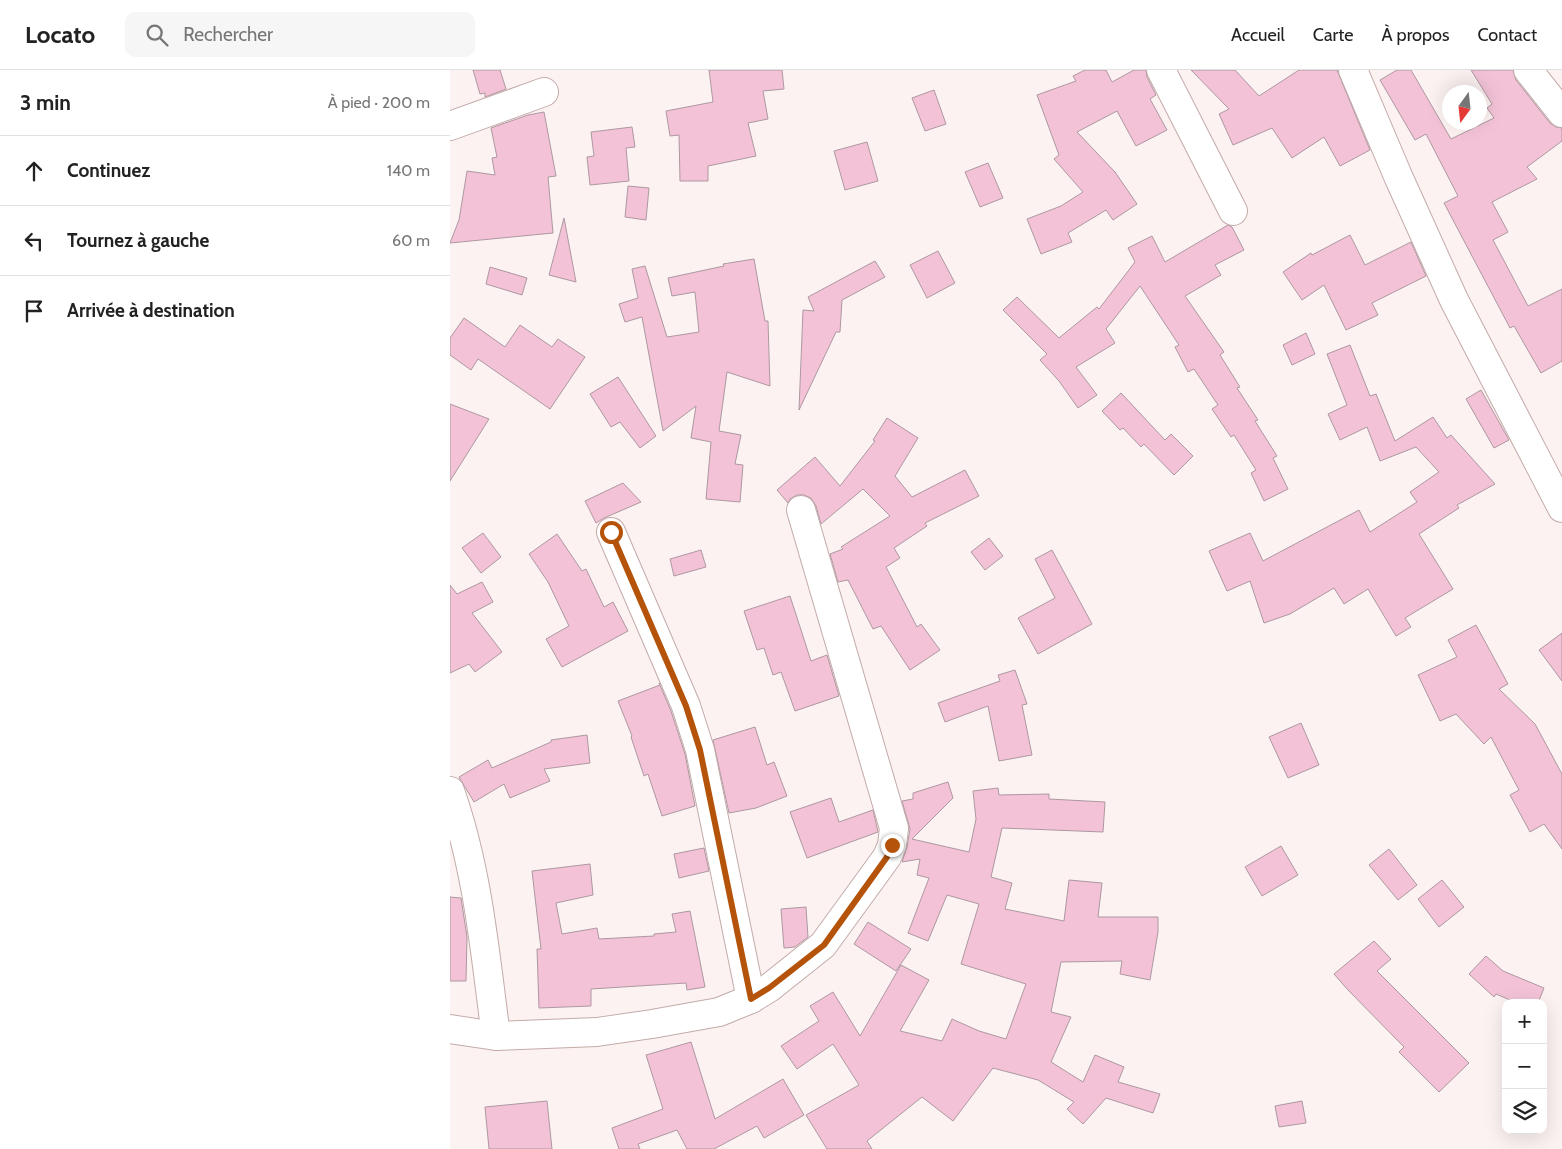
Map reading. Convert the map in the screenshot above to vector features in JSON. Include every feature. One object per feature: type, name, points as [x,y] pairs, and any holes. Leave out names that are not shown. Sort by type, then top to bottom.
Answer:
[{"type":"street","points":[[1161,70],[1233,211]]},
{"type":"street","points":[[1354,70],[1398,176],[1454,300],[1562,508]]},
{"type":"street","points":[[1528,70],[1562,113]]},
{"type":"street","points":[[450,126],[544,92]]},
{"type":"street","points":[[450,1029],[496,1036],[597,1032],[719,1012],[751,999],[769,988],[824,945],[887,857],[892,845],[894,828],[801,510]]},
{"type":"street","points":[[611,532],[686,706],[700,750],[751,999]]},
{"type":"street","points":[[450,791],[462,825],[477,893],[496,1036]]},
{"type":"building","points":[[473,70],[500,70],[506,89],[485,97],[485,93],[480,94]]},
{"type":"building","points":[[709,70],[782,70],[784,89],[763,91],[768,119],[748,123],[756,156],[708,166],[708,181],[680,181],[679,135],[670,136],[666,111],[713,102]]},
{"type":"building","points":[[1085,70],[1106,70],[1112,82],[1134,70],[1146,70],[1147,77],[1156,95],[1150,99],[1167,130],[1136,146],[1117,111],[1077,132],[1115,172],[1137,204],[1113,220],[1106,210],[1068,233],[1072,242],[1041,254],[1027,219],[1061,206],[1083,192],[1054,159],[1059,155],[1037,95],[1076,81],[1073,76]]},
{"type":"building","points":[[1191,70],[1235,70],[1259,96],[1299,70],[1337,70],[1370,150],[1340,166],[1324,137],[1292,158],[1272,128],[1233,145],[1219,114],[1229,109]]},
{"type":"building","points":[[1397,70],[1411,70],[1442,123],[1442,130],[1446,130],[1451,139],[1469,130],[1487,130],[1487,121],[1494,118],[1487,108],[1492,104],[1487,96],[1487,85],[1480,85],[1471,70],[1513,70],[1516,80],[1550,123],[1562,128],[1562,141],[1527,167],[1537,179],[1492,202],[1508,232],[1493,240],[1528,306],[1562,289],[1562,361],[1541,373],[1514,326],[1510,328],[1444,203],[1458,196],[1426,134],[1415,140],[1380,80]]},
{"type":"building","points":[[934,90],[946,124],[925,131],[912,98]]},
{"type":"building","points":[[544,112],[556,176],[548,177],[553,233],[450,243],[459,220],[467,171],[495,175],[492,158],[497,157],[491,128],[528,115]]},
{"type":"building","points":[[632,127],[635,147],[626,148],[629,181],[590,185],[587,157],[594,156],[591,132]]},
{"type":"building","points":[[867,142],[878,181],[845,190],[834,151]]},
{"type":"building","points":[[988,163],[1003,198],[980,207],[965,172]]},
{"type":"building","points":[[628,186],[649,188],[646,220],[625,217]]},
{"type":"building","points":[[564,218],[576,282],[549,275]]},
{"type":"building","points":[[1228,225],[1232,227],[1244,250],[1215,265],[1221,275],[1185,296],[1224,352],[1220,355],[1240,387],[1237,388],[1258,420],[1255,421],[1277,456],[1273,458],[1288,489],[1264,501],[1251,473],[1256,470],[1234,435],[1231,437],[1212,409],[1218,405],[1194,369],[1188,372],[1175,347],[1179,345],[1140,286],[1106,329],[1115,343],[1076,367],[1097,395],[1078,408],[1059,381],[1040,360],[1047,354],[1003,310],[1017,297],[1059,338],[1097,307],[1099,309],[1135,262],[1128,248],[1152,236],[1165,262]]},
{"type":"building","points":[[1350,235],[1365,265],[1411,242],[1426,276],[1372,303],[1378,315],[1346,330],[1324,285],[1302,300],[1283,272],[1311,253],[1312,255]]},
{"type":"building","points":[[938,251],[955,283],[927,298],[910,265]]},
{"type":"building","points":[[754,259],[765,321],[768,321],[770,386],[727,372],[719,431],[741,435],[735,464],[743,465],[740,502],[706,499],[711,442],[691,438],[696,406],[663,431],[642,317],[625,322],[619,304],[638,298],[632,269],[645,266],[667,337],[699,332],[695,292],[672,296],[668,278],[724,266],[723,264]]},
{"type":"building","points":[[875,261],[885,277],[842,300],[840,332],[836,332],[799,410],[803,310],[814,311],[808,297]]},
{"type":"building","points":[[490,267],[527,278],[522,295],[486,284]]},
{"type":"building","points":[[464,318],[505,347],[520,325],[552,347],[558,339],[585,357],[550,409],[478,359],[471,370],[450,355],[450,338]]},
{"type":"building","points":[[1306,333],[1315,354],[1292,365],[1283,345]]},
{"type":"building","points":[[1350,345],[1370,396],[1376,394],[1395,441],[1433,417],[1447,438],[1451,435],[1495,484],[1457,505],[1459,508],[1419,534],[1453,589],[1405,618],[1411,627],[1396,636],[1368,589],[1344,604],[1334,588],[1290,614],[1264,623],[1250,581],[1227,591],[1209,551],[1250,533],[1263,561],[1359,510],[1370,532],[1417,502],[1410,492],[1439,472],[1416,447],[1380,461],[1367,427],[1340,440],[1328,414],[1347,405],[1327,354]]},
{"type":"building","points":[[618,377],[656,436],[640,448],[620,422],[611,427],[590,394]]},
{"type":"building","points":[[1481,390],[1509,440],[1494,448],[1466,399]]},
{"type":"building","points":[[1121,393],[1165,440],[1171,434],[1193,456],[1174,475],[1144,444],[1141,447],[1123,428],[1120,430],[1102,411]]},
{"type":"building","points":[[450,404],[489,419],[450,481]]},
{"type":"building","points":[[887,418],[918,438],[895,476],[912,497],[965,470],[979,496],[925,523],[927,526],[894,548],[900,558],[886,567],[917,627],[921,624],[940,650],[910,670],[881,626],[873,629],[848,580],[838,582],[830,554],[843,549],[841,547],[890,516],[863,489],[821,524],[816,506],[811,498],[797,495],[790,499],[788,503],[777,490],[815,457],[840,486],[875,441],[873,440]]},
{"type":"building","points":[[623,483],[641,502],[596,523],[585,501]]},
{"type":"building","points":[[483,533],[501,557],[481,573],[462,548]]},
{"type":"building","points":[[557,534],[582,571],[586,569],[604,607],[613,602],[628,631],[562,667],[546,639],[569,626],[548,582],[529,554]]},
{"type":"building","points":[[989,538],[1003,556],[985,570],[971,552]]},
{"type":"building","points":[[701,550],[706,567],[674,576],[670,559]]},
{"type":"building","points":[[1052,550],[1092,624],[1038,654],[1018,618],[1055,598],[1035,559]]},
{"type":"building","points":[[482,582],[493,602],[472,613],[502,652],[475,672],[469,664],[450,673],[450,585],[457,594]]},
{"type":"building","points":[[790,596],[811,661],[827,655],[839,696],[795,711],[781,672],[773,675],[764,648],[757,650],[744,611]]},
{"type":"building","points":[[1476,625],[1508,684],[1499,689],[1535,724],[1562,774],[1562,849],[1544,824],[1530,832],[1510,795],[1519,790],[1491,737],[1484,744],[1456,714],[1440,721],[1418,675],[1457,657],[1448,640]]},
{"type":"building","points":[[1562,633],[1562,681],[1539,650]]},
{"type":"building","points":[[1015,670],[1027,704],[1022,705],[1032,755],[999,761],[988,706],[945,722],[938,703],[1000,681],[998,675]]},
{"type":"building","points":[[660,685],[685,754],[695,806],[662,816],[648,774],[644,776],[632,736],[618,701]]},
{"type":"building","points":[[1301,723],[1319,765],[1288,778],[1269,737]]},
{"type":"building","points":[[755,727],[767,765],[774,762],[787,796],[756,808],[729,813],[713,740]]},
{"type":"building","points":[[587,735],[590,763],[544,769],[550,781],[510,798],[504,784],[474,802],[459,777],[488,760],[492,768],[551,742],[551,740]]},
{"type":"building","points":[[948,782],[953,798],[912,839],[969,852],[976,819],[973,791],[998,788],[999,795],[1049,794],[1049,799],[1105,802],[1103,832],[1002,828],[991,877],[1012,883],[1005,909],[1064,921],[1069,880],[1102,883],[1098,917],[1158,917],[1158,932],[1150,980],[1120,974],[1122,961],[1061,962],[1051,1012],[1071,1017],[1051,1062],[1083,1082],[1095,1055],[1124,1067],[1118,1082],[1160,1094],[1153,1113],[1106,1098],[1083,1124],[1067,1109],[1074,1102],[1038,1080],[993,1068],[953,1121],[922,1097],[867,1141],[872,1149],[827,1149],[806,1115],[859,1085],[833,1044],[797,1069],[781,1046],[819,1021],[810,1006],[833,992],[860,1036],[901,965],[929,980],[900,1031],[942,1041],[952,1019],[979,1031],[1006,1039],[1026,984],[961,964],[979,904],[947,895],[928,941],[908,933],[929,878],[917,875],[920,859],[902,862],[910,829],[902,801],[913,799],[913,793]]},
{"type":"building","points":[[831,798],[839,822],[873,810],[878,832],[807,858],[790,812]]},
{"type":"building","points":[[1281,846],[1298,875],[1262,896],[1245,867]]},
{"type":"building","points":[[704,848],[709,871],[679,878],[674,854]]},
{"type":"building","points":[[1389,849],[1417,885],[1398,900],[1369,865]]},
{"type":"building","points":[[590,864],[593,895],[556,903],[562,934],[597,928],[599,939],[654,936],[654,934],[676,932],[672,914],[690,911],[705,987],[687,990],[686,983],[591,989],[591,1006],[539,1008],[537,949],[541,949],[532,871]]},
{"type":"building","points":[[1442,880],[1464,907],[1439,927],[1418,899]]},
{"type":"building","points":[[450,897],[461,898],[467,937],[466,981],[450,981]]},
{"type":"building","points":[[806,907],[808,937],[795,947],[784,948],[781,909]]},
{"type":"building","points":[[868,922],[911,949],[896,971],[854,944]]},
{"type":"building","points":[[1374,941],[1391,959],[1377,971],[1469,1063],[1439,1092],[1399,1052],[1404,1047],[1334,974]]},
{"type":"building","points":[[1486,956],[1503,971],[1544,988],[1540,999],[1508,999],[1496,994],[1494,997],[1469,974]]},
{"type":"building","points":[[691,1042],[715,1119],[783,1079],[804,1115],[764,1138],[757,1126],[714,1149],[687,1149],[677,1130],[638,1144],[640,1149],[619,1149],[612,1128],[663,1109],[646,1055]]},
{"type":"building","points":[[547,1101],[552,1149],[489,1149],[485,1107]]},
{"type":"building","points":[[1302,1101],[1306,1123],[1279,1127],[1275,1106]]},
{"type":"route","points":[[611,532],[686,706],[700,750],[751,999],[769,988],[824,945],[887,857],[892,845]]}]
